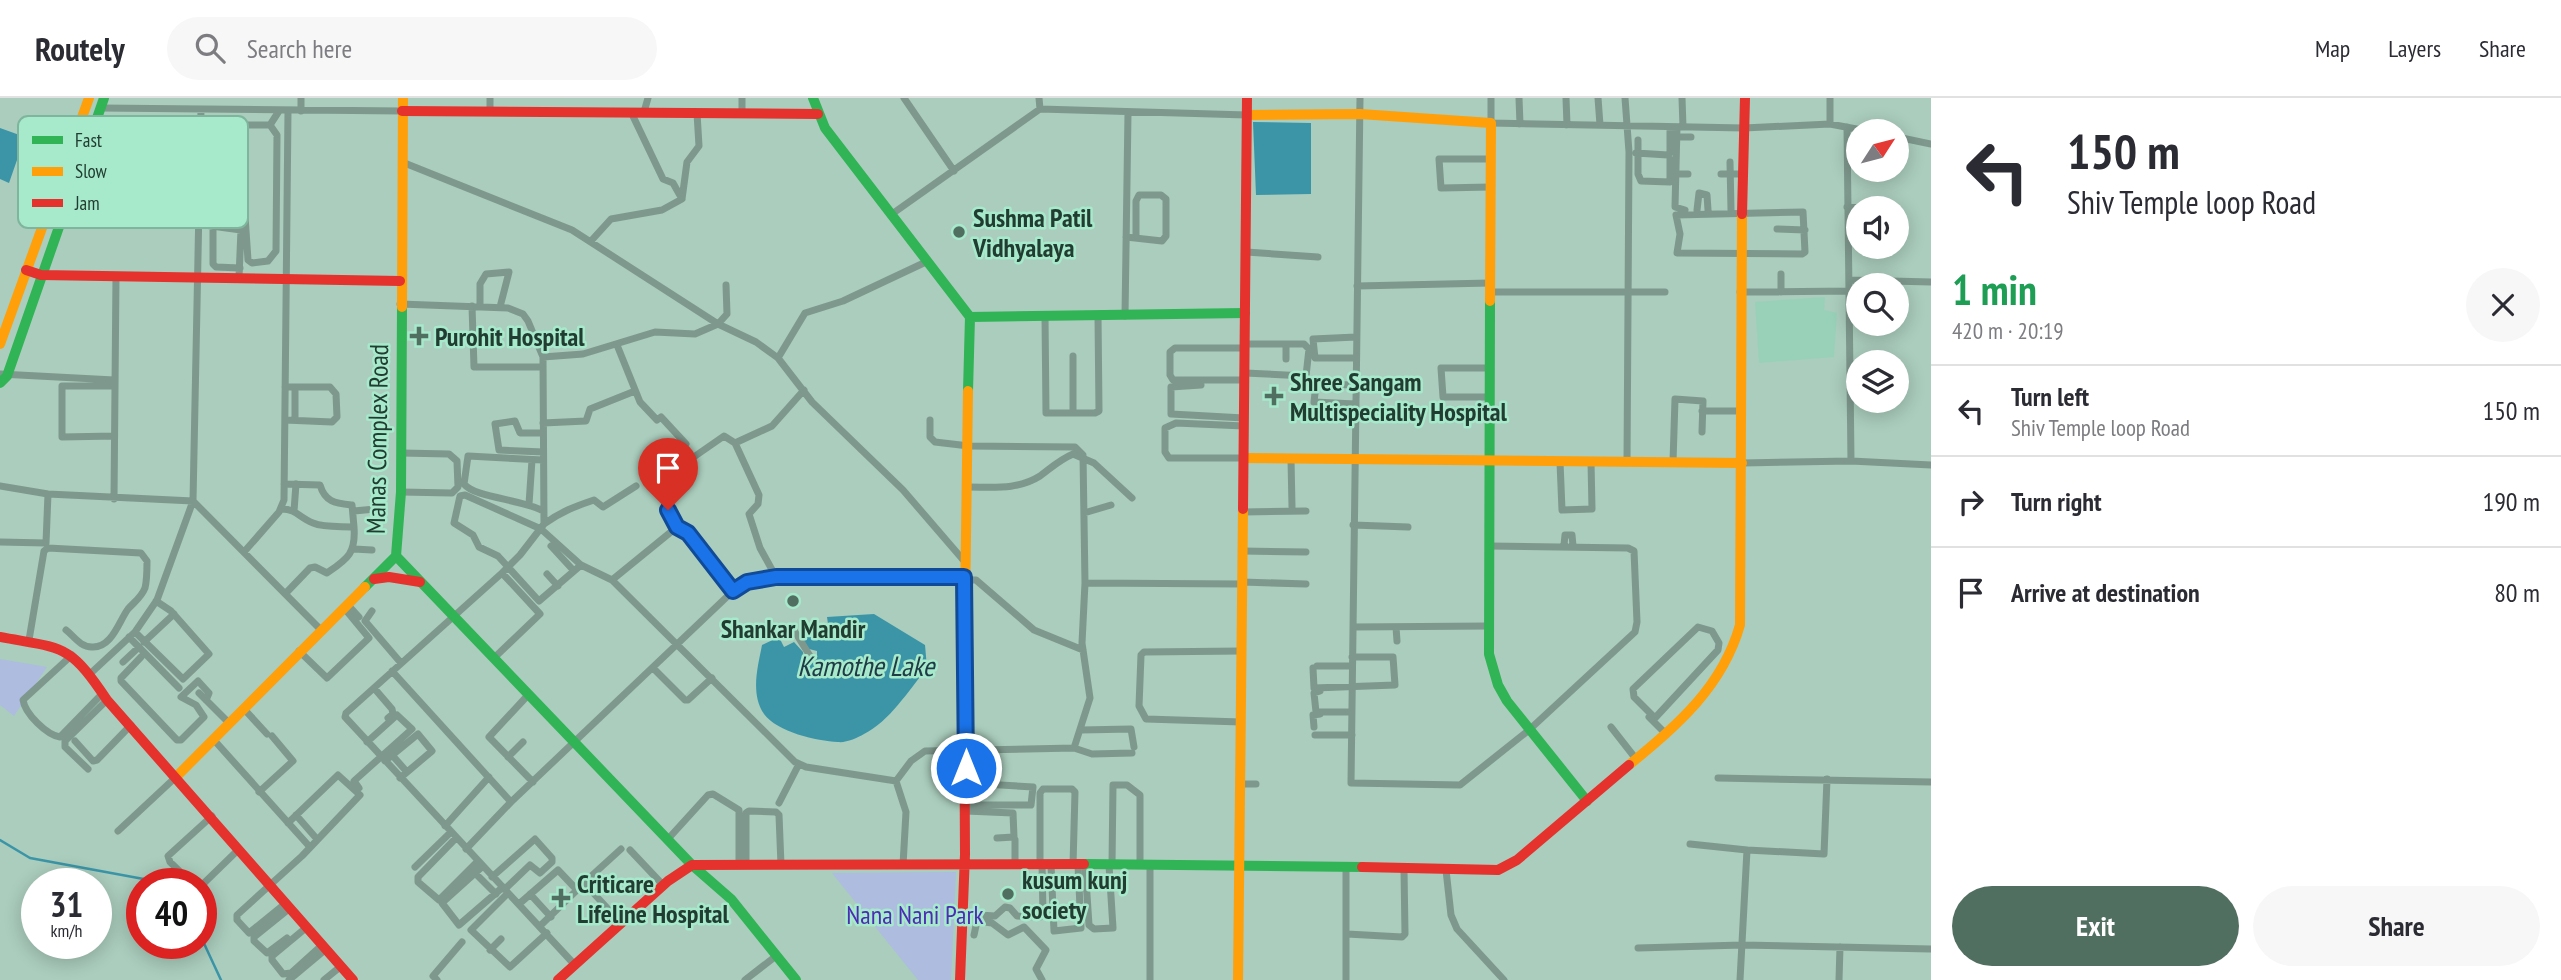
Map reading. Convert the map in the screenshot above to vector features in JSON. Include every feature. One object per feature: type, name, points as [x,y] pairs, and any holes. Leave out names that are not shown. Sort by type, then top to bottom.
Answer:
[{"type":"street","points":[[82,116],[89,98]]},
{"type":"street","points":[[301,111],[302,98]]},
{"type":"street","points":[[357,98],[357,110]]},
{"type":"street","name":"Manas Complex Road","points":[[118,831],[214,740],[299,651],[347,607],[396,556],[401,492],[403,98]]},
{"type":"street","points":[[490,98],[490,112]]},
{"type":"street","points":[[644,112],[648,98]]},
{"type":"street","points":[[742,98],[742,113]]},
{"type":"street","points":[[813,98],[825,128],[971,317],[969,487],[964,577],[966,752],[971,783],[960,980]]},
{"type":"street","points":[[904,98],[913,115],[954,171]]},
{"type":"street","points":[[1039,98],[1040,109]]},
{"type":"street","points":[[1238,980],[1247,98]]},
{"type":"street","points":[[1360,98],[1352,783],[1453,786],[1465,782],[1529,730],[1629,639],[1637,622],[1634,551],[1628,548],[1569,545],[1489,546]]},
{"type":"street","points":[[1491,98],[1489,653],[1498,685],[1529,730],[1587,801]]},
{"type":"street","points":[[1519,98],[1520,124]]},
{"type":"street","points":[[1565,98],[1566,125]]},
{"type":"street","points":[[1596,98],[1597,125]]},
{"type":"street","points":[[1625,98],[1629,154],[1627,462]]},
{"type":"street","points":[[1629,154],[1670,153],[1682,98]]},
{"type":"street","points":[[558,980],[663,885],[692,865],[1239,864],[1486,871],[1508,866],[1666,734],[1700,701],[1732,656],[1740,625],[1740,292],[1745,98]]},
{"type":"street","points":[[1830,98],[1830,124]]},
{"type":"street","points":[[102,103],[279,111],[818,114]]},
{"type":"street","points":[[201,109],[201,116]]},
{"type":"street","points":[[891,215],[1040,109],[1247,115],[1360,114],[1520,124],[1744,128],[1830,124],[1846,127]]},
{"type":"street","points":[[270,125],[279,111]]},
{"type":"street","points":[[244,552],[282,509],[288,111]]},
{"type":"street","points":[[631,112],[663,179],[673,183],[682,199]]},
{"type":"street","points":[[682,199],[687,162],[699,146],[697,113]]},
{"type":"street","points":[[1125,316],[1128,113]]},
{"type":"street","points":[[248,125],[270,125]]},
{"type":"street","points":[[247,228],[248,260],[257,264],[268,261],[276,251],[277,135],[270,125]]},
{"type":"street","points":[[1676,127],[1675,207],[1678,210],[1742,211]]},
{"type":"street","points":[[1676,137],[1691,136]]},
{"type":"street","points":[[1909,139],[1931,144]]},
{"type":"street","points":[[1638,140],[1638,174],[1643,182],[1670,182],[1670,159]]},
{"type":"street","points":[[1491,159],[1439,159],[1441,188],[1491,187]]},
{"type":"street","points":[[402,162],[572,230],[718,324],[756,342],[778,358],[832,424],[903,490],[965,562]]},
{"type":"street","points":[[1730,162],[1731,210]]},
{"type":"street","points":[[1676,174],[1688,174]]},
{"type":"street","points":[[1721,174],[1743,174]]},
{"type":"street","points":[[1697,210],[1699,193],[1707,195],[1708,210]]},
{"type":"street","points":[[1126,237],[1162,241],[1166,236],[1166,199],[1161,195],[1139,195],[1136,201],[1136,238]]},
{"type":"street","points":[[592,241],[611,219],[662,210],[682,199]]},
{"type":"street","points":[[1742,211],[1803,212],[1805,230],[1805,252],[1802,254],[1679,254],[1677,241],[1680,234],[1675,218],[1679,214],[1742,211]]},
{"type":"street","points":[[0,344],[41,228]]},
{"type":"street","points":[[58,228],[2,377],[114,383]]},
{"type":"street","points":[[91,673],[132,634],[156,601],[194,500],[197,228]]},
{"type":"street","points":[[213,228],[213,264],[239,273]]},
{"type":"street","points":[[230,228],[241,230],[239,273]]},
{"type":"street","points":[[1777,229],[1805,230]]},
{"type":"street","points":[[1246,252],[1318,257]]},
{"type":"street","points":[[272,256],[287,274]]},
{"type":"street","points":[[778,358],[805,313],[844,301],[928,261]]},
{"type":"street","points":[[26,270],[41,275],[239,273],[400,281]]},
{"type":"street","points":[[498,307],[509,272],[505,270],[486,274],[480,284],[476,307],[474,368],[543,367]]},
{"type":"street","points":[[1781,274],[1781,292]]},
{"type":"street","points":[[114,499],[116,276]]},
{"type":"street","points":[[1909,281],[1931,282]]},
{"type":"street","points":[[543,357],[583,354],[655,332],[695,334],[718,324],[727,314],[726,285]]},
{"type":"street","points":[[1357,286],[1665,292]]},
{"type":"street","points":[[1740,292],[1846,291]]},
{"type":"street","points":[[400,304],[498,307],[511,309],[528,321],[543,357],[542,527]]},
{"type":"street","points":[[971,317],[1245,313]]},
{"type":"street","points":[[1045,316],[1045,410],[1046,413],[1073,413],[1099,411],[1098,316]]},
{"type":"street","points":[[1850,461],[1851,336]]},
{"type":"street","points":[[1356,337],[1315,337],[1313,356],[1356,359]]},
{"type":"street","points":[[1286,344],[1286,359]]},
{"type":"street","points":[[1286,344],[1304,344],[1309,349],[1306,376],[1173,380],[1170,375],[1170,352],[1175,348],[1286,344]]},
{"type":"street","points":[[617,345],[639,402],[657,420],[661,417],[686,444]]},
{"type":"street","points":[[1073,356],[1073,413]]},
{"type":"street","points":[[1316,360],[1356,359]]},
{"type":"street","points":[[1490,368],[1441,368],[1443,397],[1490,397]]},
{"type":"street","points":[[1244,422],[1175,416],[1170,413],[1170,389],[1173,386],[1245,379]]},
{"type":"street","points":[[114,383],[62,386],[62,438],[114,436]]},
{"type":"street","points":[[1355,385],[1317,384],[1314,402],[1355,404]]},
{"type":"street","points":[[285,387],[333,389],[337,417],[332,422],[285,420]]},
{"type":"street","points":[[295,387],[295,420]]},
{"type":"street","points":[[735,443],[772,426],[804,390]]},
{"type":"street","points":[[543,424],[586,421],[590,409],[635,391]]},
{"type":"street","points":[[1673,462],[1673,402],[1701,400],[1702,432]]},
{"type":"street","points":[[1702,411],[1741,411]]},
{"type":"street","points":[[930,420],[930,437],[935,442],[969,446],[1075,447],[1084,458],[1083,650],[1090,698],[1074,748]]},
{"type":"street","points":[[543,433],[520,433],[516,421],[495,424],[499,450],[543,456]]},
{"type":"street","points":[[1244,422],[1176,423],[1165,428],[1165,452],[1169,458],[1176,461],[1244,458],[1742,463],[1850,461],[1931,465]]},
{"type":"street","points":[[733,591],[688,533],[677,527],[668,510],[661,479],[663,473],[688,461],[724,436],[735,443],[759,495],[758,504],[749,514],[760,548],[776,577]]},
{"type":"street","points":[[401,453],[449,454],[457,461],[458,487],[452,493],[401,492]]},
{"type":"street","points":[[969,487],[1013,488],[1038,477],[1073,454],[1094,463],[1132,498]]},
{"type":"street","points":[[543,456],[532,460],[468,456],[464,484],[469,491],[529,504],[543,511]]},
{"type":"street","points":[[1291,459],[1292,507]]},
{"type":"street","points":[[529,504],[532,460]]},
{"type":"street","points":[[1560,461],[1562,510],[1592,509],[1591,462]]},
{"type":"street","points":[[284,484],[320,485],[324,497],[333,503],[352,505],[354,511],[354,549],[349,557],[327,573],[315,567],[310,568],[296,589],[286,593]]},
{"type":"street","points":[[294,511],[296,484]]},
{"type":"street","points":[[0,486],[48,495],[194,500],[321,630]]},
{"type":"street","points":[[496,894],[467,849],[366,741],[345,717],[346,713],[505,570],[542,527],[566,509],[578,508],[590,501],[603,507],[636,486]]},
{"type":"street","points":[[0,542],[46,543],[48,495]]},
{"type":"street","points":[[494,658],[540,614],[505,570],[498,556],[479,547],[473,535],[454,523],[460,496],[465,495],[542,527],[581,565],[612,580],[799,764],[896,781]]},
{"type":"street","points":[[1084,513],[1111,505]]},
{"type":"street","points":[[1292,507],[1306,509],[1243,509],[1292,507]]},
{"type":"street","points":[[282,509],[294,511],[311,522],[354,527]]},
{"type":"street","points":[[354,511],[375,509]]},
{"type":"street","points":[[1353,525],[1408,527]]},
{"type":"street","points":[[612,580],[677,527]]},
{"type":"street","points":[[551,546],[574,571]]},
{"type":"street","points":[[29,640],[44,551],[48,548],[141,553],[146,561],[145,586],[141,598],[131,606],[121,627],[100,646],[87,646],[66,629],[61,648]]},
{"type":"street","points":[[354,549],[372,550]]},
{"type":"street","points":[[1242,549],[1305,550]]},
{"type":"street","points":[[396,556],[692,865],[731,898],[796,980]]},
{"type":"street","points":[[505,570],[539,601],[581,565]]},
{"type":"street","points":[[547,574],[558,586]]},
{"type":"street","points":[[374,579],[389,577],[420,582]]},
{"type":"street","points":[[467,849],[511,802],[733,591],[747,582],[776,577],[964,577],[976,580],[1034,630],[1083,650]]},
{"type":"street","points":[[1085,583],[1306,584]]},
{"type":"street","points":[[142,645],[183,679],[209,651],[174,614],[156,601]]},
{"type":"street","points":[[131,606],[144,619]]},
{"type":"street","points":[[347,607],[359,617]]},
{"type":"street","points":[[299,651],[327,678],[369,638],[347,607]]},
{"type":"street","points":[[372,611],[365,621],[401,663]]},
{"type":"street","points":[[123,662],[174,614]]},
{"type":"street","points":[[1353,627],[1488,626]]},
{"type":"street","points":[[792,627],[810,656]]},
{"type":"street","points":[[1396,627],[1397,640]]},
{"type":"street","points":[[1695,628],[1712,631],[1719,643],[1716,653],[1658,718],[1651,716],[1634,697],[1633,689],[1695,628]]},
{"type":"street","points":[[132,634],[180,693]]},
{"type":"street","points":[[0,637],[29,640],[61,648],[91,673],[104,697],[177,776],[353,980]]},
{"type":"street","points":[[1241,722],[1146,719],[1139,706],[1141,655],[1144,652],[1242,651]]},
{"type":"street","points":[[1716,653],[1732,656]]},
{"type":"street","points":[[1352,655],[1395,654]]},
{"type":"street","points":[[72,655],[23,700],[26,710],[51,735],[60,737],[104,697]]},
{"type":"street","points":[[1352,655],[1393,657],[1395,685],[1314,693],[1316,712],[1352,713]]},
{"type":"street","points":[[141,657],[121,681],[177,740],[180,740],[204,717],[196,705],[160,676]]},
{"type":"street","points":[[1352,666],[1315,667],[1314,688],[1352,689]]},
{"type":"street","points":[[653,668],[685,700],[712,678]]},
{"type":"street","points":[[392,671],[511,802]]},
{"type":"street","points":[[180,693],[198,681],[209,693],[206,700]]},
{"type":"street","points":[[366,741],[393,714],[393,709],[374,688]]},
{"type":"street","points":[[200,693],[229,723]]},
{"type":"street","points":[[529,694],[489,734],[533,782]]},
{"type":"street","points":[[88,769],[65,747],[65,741],[104,697]]},
{"type":"street","points":[[244,709],[293,761],[259,792]]},
{"type":"street","points":[[1643,712],[1666,734]]},
{"type":"street","points":[[1352,713],[1315,714],[1314,731],[1352,735]]},
{"type":"street","points":[[364,794],[354,781],[411,732],[399,715],[366,741]]},
{"type":"street","points":[[75,741],[93,761],[97,760],[131,725]]},
{"type":"street","points":[[1611,727],[1636,759]]},
{"type":"street","points":[[896,781],[918,754],[932,751],[1074,748],[1091,754],[1133,750],[1131,729],[1081,730]]},
{"type":"street","points":[[343,772],[353,779],[382,758],[392,755],[418,734],[432,749],[400,778]]},
{"type":"street","points":[[214,740],[309,846]]},
{"type":"street","points":[[508,757],[523,742]]},
{"type":"street","points":[[392,755],[407,772]]},
{"type":"street","points":[[779,803],[799,764]]},
{"type":"street","points":[[288,823],[338,775],[360,795],[271,886],[237,915],[242,928],[249,933],[288,905]]},
{"type":"street","points":[[445,826],[489,777]]},
{"type":"street","points":[[1718,778],[1931,782]]},
{"type":"street","points":[[1690,844],[1824,854],[1827,779]]},
{"type":"street","points":[[896,781],[906,812],[903,865]]},
{"type":"street","points":[[969,807],[1031,805],[1033,787],[971,783]]},
{"type":"street","points":[[1240,784],[1256,784]]},
{"type":"street","points":[[1079,865],[1088,925],[1094,929],[1113,928],[1110,789],[1113,785],[1127,785],[1140,795],[1150,980]]},
{"type":"street","points":[[963,917],[995,916],[1005,907],[1010,908],[1017,916],[1040,917],[1043,914],[1044,865],[1040,793],[1043,789],[1072,789],[1075,792],[1081,928],[1054,931],[1044,865]]},
{"type":"street","points":[[668,839],[708,795],[713,794],[740,810],[742,865]]},
{"type":"street","points":[[969,807],[1013,813],[1014,837],[997,838]]},
{"type":"street","points":[[742,865],[746,813],[749,811],[776,812],[779,815],[781,865]]},
{"type":"street","points":[[296,815],[316,838]]},
{"type":"street","points":[[176,868],[168,856],[212,816]]},
{"type":"street","points":[[415,867],[454,835]]},
{"type":"street","points":[[454,835],[418,877],[418,882],[439,900],[478,867]]},
{"type":"street","points":[[492,877],[535,839],[552,858],[552,862],[540,873],[530,865],[471,927],[490,950],[510,967],[547,933]]},
{"type":"street","points":[[1015,840],[1015,864]]},
{"type":"street","points":[[217,870],[239,849]]},
{"type":"street","points":[[620,922],[586,885],[587,880],[621,849]]},
{"type":"street","points":[[630,850],[663,885]]},
{"type":"street","points":[[1740,980],[1748,850]]},
{"type":"street","points":[[478,867],[519,904],[574,964]]},
{"type":"street","points":[[478,867],[442,903],[459,925],[496,894],[505,890]]},
{"type":"street","points":[[1346,867],[1346,980]]},
{"type":"street","points":[[500,869],[513,881]]},
{"type":"street","points":[[1347,934],[1402,937],[1405,934],[1404,869]]},
{"type":"street","points":[[519,904],[555,870],[577,890],[540,926]]},
{"type":"street","points":[[1446,870],[1451,915],[1457,929],[1504,980]]},
{"type":"street","points":[[530,894],[551,916]]},
{"type":"street","points":[[288,905],[254,937],[264,953],[305,926]]},
{"type":"street","points":[[963,917],[992,923],[1008,935],[1024,927],[1029,929],[1046,950],[1036,969],[1042,980]]},
{"type":"street","points":[[974,935],[977,921]]},
{"type":"street","points":[[305,926],[272,956],[283,974],[291,973],[324,947]]},
{"type":"street","points":[[490,950],[501,939]]},
{"type":"street","points":[[437,980],[433,976],[461,942]]},
{"type":"street","points":[[1638,948],[1742,945],[1931,949]]},
{"type":"street","points":[[289,980],[324,947]]},
{"type":"street","points":[[1839,980],[1840,947]]},
{"type":"street","points":[[745,980],[776,956]]},
{"type":"street","points":[[324,980],[341,967]]},
{"type":"shaded area","points":[[1825,297],[1824,310],[1837,313],[1834,357],[1759,363],[1755,302]]},
{"type":"green space","points":[[0,659],[47,667],[14,716],[0,705]]},
{"type":"green space","name":"Nana Nani Park","points":[[956,872],[951,980],[918,980],[832,873]]},
{"type":"water","points":[[1253,122],[1311,123],[1311,194],[1256,195]]},
{"type":"water","points":[[0,128],[18,134],[18,157],[9,183],[0,179]]},
{"type":"water","name":"Kamothe Lake","points":[[874,614],[925,645],[927,668],[882,722],[864,734],[841,742],[819,740],[788,731],[764,714],[756,689],[762,645],[779,637],[784,647],[794,642],[803,652],[804,661],[811,663],[817,659],[817,651],[809,649],[799,633],[828,624],[827,617]]},
{"type":"waterway","points":[[0,840],[30,858],[126,876]]},
{"type":"waterway","points":[[211,959],[221,980]]},
{"type":"traffic: fast","points":[[98,116],[104,98]]},
{"type":"traffic: fast","points":[[813,98],[825,128],[970,317],[968,391]]},
{"type":"traffic: fast","points":[[0,383],[7,376],[59,228]]},
{"type":"traffic: fast","points":[[1490,301],[1489,654],[1498,685],[1507,701],[1587,801]]},
{"type":"traffic: fast","points":[[365,587],[396,556],[401,492],[402,307]]},
{"type":"traffic: fast","points":[[970,317],[1245,313]]},
{"type":"traffic: fast","points":[[396,556],[692,865],[731,899],[796,980]]},
{"type":"traffic: fast","points":[[1084,864],[1362,867]]},
{"type":"traffic: slow","points":[[82,116],[89,98]]},
{"type":"traffic: slow","points":[[402,307],[403,98]]},
{"type":"traffic: slow","points":[[1247,115],[1360,114],[1491,123],[1490,301]]},
{"type":"traffic: slow","points":[[1629,765],[1696,704],[1722,668],[1740,625],[1742,214]]},
{"type":"traffic: slow","points":[[0,344],[42,228]]},
{"type":"traffic: slow","points":[[964,679],[968,391]]},
{"type":"traffic: slow","points":[[1244,458],[1742,463]]},
{"type":"traffic: slow","points":[[1238,980],[1243,509]]},
{"type":"traffic: slow","points":[[177,776],[365,587]]},
{"type":"traffic: jam","points":[[1243,509],[1247,98]]},
{"type":"traffic: jam","points":[[1742,214],[1745,98]]},
{"type":"traffic: jam","points":[[402,111],[818,114]]},
{"type":"traffic: jam","points":[[26,270],[41,275],[400,281]]},
{"type":"traffic: jam","points":[[374,579],[389,577],[420,582]]},
{"type":"traffic: jam","points":[[0,637],[52,647],[73,658],[353,980]]},
{"type":"traffic: jam","points":[[960,980],[965,854],[964,679]]},
{"type":"traffic: jam","points":[[1362,867],[1498,870],[1517,860],[1629,765]]},
{"type":"traffic: jam","points":[[558,980],[668,881],[692,865],[1084,864]]},
{"type":"place","name":"Sushma Patil Vidhyalaya","points":[[959,232]]},
{"type":"place","name":"Purohit Hospital","points":[[419,336]]},
{"type":"place","name":"Shree Sangam Multispeciality Hospital","points":[[1274,396]]},
{"type":"place","name":"Shankar Mandir","points":[[793,601]]},
{"type":"place","name":"kusum kunj society","points":[[1008,894]]},
{"type":"place","name":"Criticare Lifeline Hospital","points":[[561,898]]},
{"type":"route","points":[[668,510],[677,527],[688,533],[733,591],[747,582],[776,577],[964,577],[966,768]]}]
